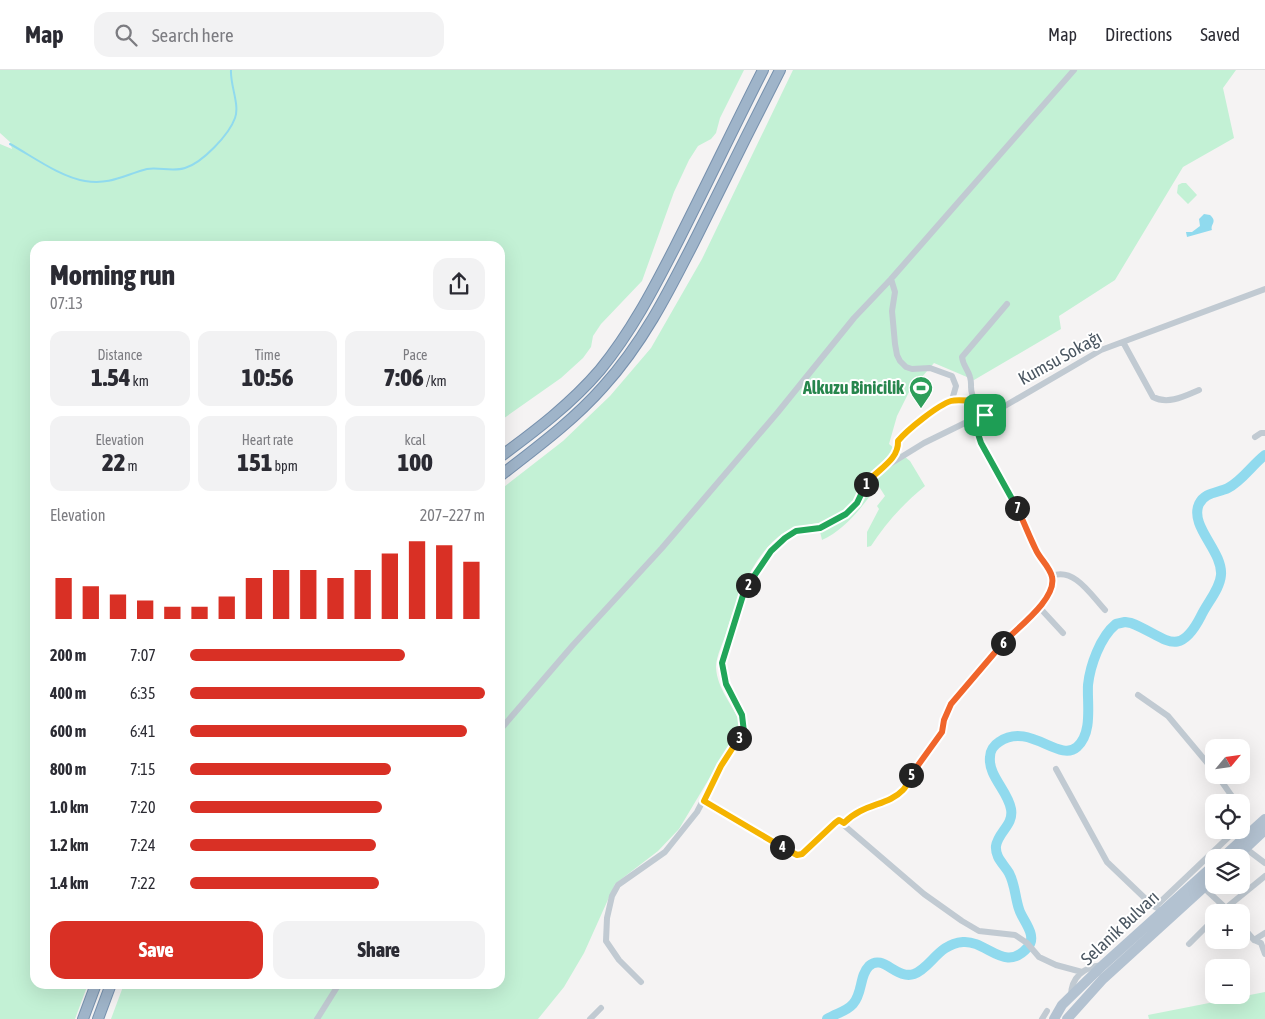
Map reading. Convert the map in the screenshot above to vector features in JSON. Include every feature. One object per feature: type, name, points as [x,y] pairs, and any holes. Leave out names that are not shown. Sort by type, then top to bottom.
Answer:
[{"type":"highway","points":[[505,454],[576,395],[599,371],[629,331],[667,262],[763,70]]},
{"type":"highway","points":[[505,472],[567,423],[584,407],[611,378],[642,338],[666,295],[780,70]]},
{"type":"highway","points":[[82,1019],[94,989]]},
{"type":"highway","points":[[98,1019],[109,989]]},
{"type":"main road","points":[[1232,849],[1265,818]]},
{"type":"main road","points":[[1245,848],[1265,830]]},
{"type":"main road","name":"Selanik Bulvarı","points":[[1067,1019],[1156,924],[1159,909],[1205,872]]},
{"type":"main road","name":"Selanik Bulvarı","points":[[1050,1015],[1103,965],[1204,887]]},
{"type":"street","points":[[505,724],[573,645],[662,548],[778,412],[854,318],[892,279],[1074,70]]},
{"type":"street","points":[[892,279],[895,292],[892,311],[897,355],[906,367],[938,370],[952,376],[956,386],[952,400]]},
{"type":"street","name":"Kumsu Sokağı","points":[[886,465],[973,418],[1003,407],[1101,350],[1265,289]]},
{"type":"street","points":[[985,415],[970,391],[971,379],[963,364],[962,357],[1007,304]]},
{"type":"street","name":"Kumsu Sokağı","points":[[1123,342],[1153,397],[1158,400],[1182,398],[1199,390]]},
{"type":"street","points":[[641,982],[619,960],[606,941],[612,896],[618,885],[665,852],[698,812],[721,766],[744,732],[742,715],[726,684],[722,663],[744,592],[771,551],[785,538],[796,531],[820,528],[846,514],[857,503],[872,475],[886,465],[894,456],[898,447],[898,441],[903,435],[952,400],[975,401]]},
{"type":"street","points":[[844,823],[856,812],[878,802],[887,801],[904,789],[914,768],[942,732],[944,720],[951,704],[1011,634],[1039,607],[1052,587],[1052,576],[981,443],[973,418]]},
{"type":"street","points":[[1255,437],[1265,433]]},
{"type":"street","points":[[1052,576],[1058,573],[1072,576],[1105,610]]},
{"type":"street","points":[[1039,607],[1063,633]]},
{"type":"street","points":[[1138,695],[1168,716],[1205,760]]},
{"type":"street","points":[[1056,769],[1108,862],[1159,909],[1227,839]]},
{"type":"street","points":[[704,801],[797,855],[808,851],[839,820],[924,894],[962,922],[979,931],[1015,935],[1027,943],[1046,961],[1082,972]]},
{"type":"street","points":[[1245,848],[1265,863]]},
{"type":"street","points":[[1233,904],[1265,876]]},
{"type":"street","points":[[1204,887],[1219,904]]},
{"type":"street","points":[[1189,944],[1205,928]]},
{"type":"street","points":[[1254,940],[1265,933]]},
{"type":"street","points":[[1250,935],[1254,940],[1261,943],[1265,954]]},
{"type":"street","points":[[1071,997],[1071,988],[1087,967],[1103,965]]},
{"type":"street","points":[[317,1019],[336,989]]},
{"type":"street","points":[[590,1019],[601,1008]]},
{"type":"street","points":[[1042,1019],[1050,1015]]},
{"type":"green space","points":[[0,70],[744,70],[720,118],[716,133],[711,139],[698,146],[689,160],[674,192],[642,281],[601,324],[593,336],[591,347],[583,358],[561,378],[505,417],[505,241],[30,241],[30,989],[86,989],[75,1019],[0,1019],[0,144],[12,149],[10,142],[0,133]]},
{"type":"green space","points":[[793,70],[1236,70],[1223,88],[1234,138],[1183,167],[1115,280],[1059,316],[1061,329],[974,380],[934,363],[909,392],[897,416],[889,444],[910,461],[925,486],[895,514],[871,546],[867,547],[867,532],[879,509],[877,506],[885,496],[878,485],[853,516],[831,535],[822,540],[818,523],[801,526],[785,532],[764,551],[748,576],[742,590],[716,663],[719,682],[740,723],[737,732],[679,829],[658,851],[615,884],[584,953],[564,987],[538,1019],[111,1019],[122,989],[505,989],[505,486],[563,441],[610,396],[651,348],[702,259]]},
{"type":"green space","points":[[1186,183],[1197,195],[1188,204],[1177,193],[1178,185]]},
{"type":"green space","points":[[1265,992],[1265,1019],[1149,1019],[1148,1015],[1205,1004],[1250,1004],[1250,995]]},
{"type":"water","points":[[1204,214],[1210,215],[1214,221],[1212,230],[1187,237],[1186,232],[1192,232],[1200,226],[1199,219]]},
{"type":"waterway","points":[[10,144],[56,171],[85,181],[110,181],[147,169],[176,170],[185,168],[192,165],[214,148],[232,125],[236,113],[236,101],[231,70]]},
{"type":"waterway","points":[[827,1019],[853,1004],[866,970],[874,963],[885,964],[907,975],[920,971],[941,951],[954,944],[972,943],[1004,957],[1020,954],[1028,947],[1031,942],[1030,933],[1019,909],[1011,877],[998,857],[996,850],[997,841],[1010,820],[1011,809],[992,771],[990,764],[992,750],[999,742],[1010,737],[1021,736],[1061,750],[1070,751],[1077,747],[1082,741],[1087,726],[1088,685],[1091,669],[1105,636],[1116,624],[1131,623],[1170,641],[1178,641],[1185,638],[1193,630],[1216,591],[1221,575],[1217,557],[1198,521],[1197,512],[1199,504],[1208,495],[1233,485],[1265,455]]},
{"type":"place","name":"Alkuzu Binicilik","points":[[921,409]]},
{"type":"route","points":[[952,400],[975,401],[985,415],[973,418],[981,443],[1052,576],[1052,587],[1041,605],[1011,634],[951,704],[944,720],[942,732],[914,768],[904,789],[887,801],[878,802],[856,812],[844,823],[839,820],[808,851],[797,855],[704,801],[721,766],[744,732],[742,715],[726,684],[722,663],[730,643],[744,592],[771,551],[785,538],[796,531],[820,528],[846,514],[857,503],[872,475],[886,465],[894,456],[898,447],[898,441],[917,424],[952,400]]}]
